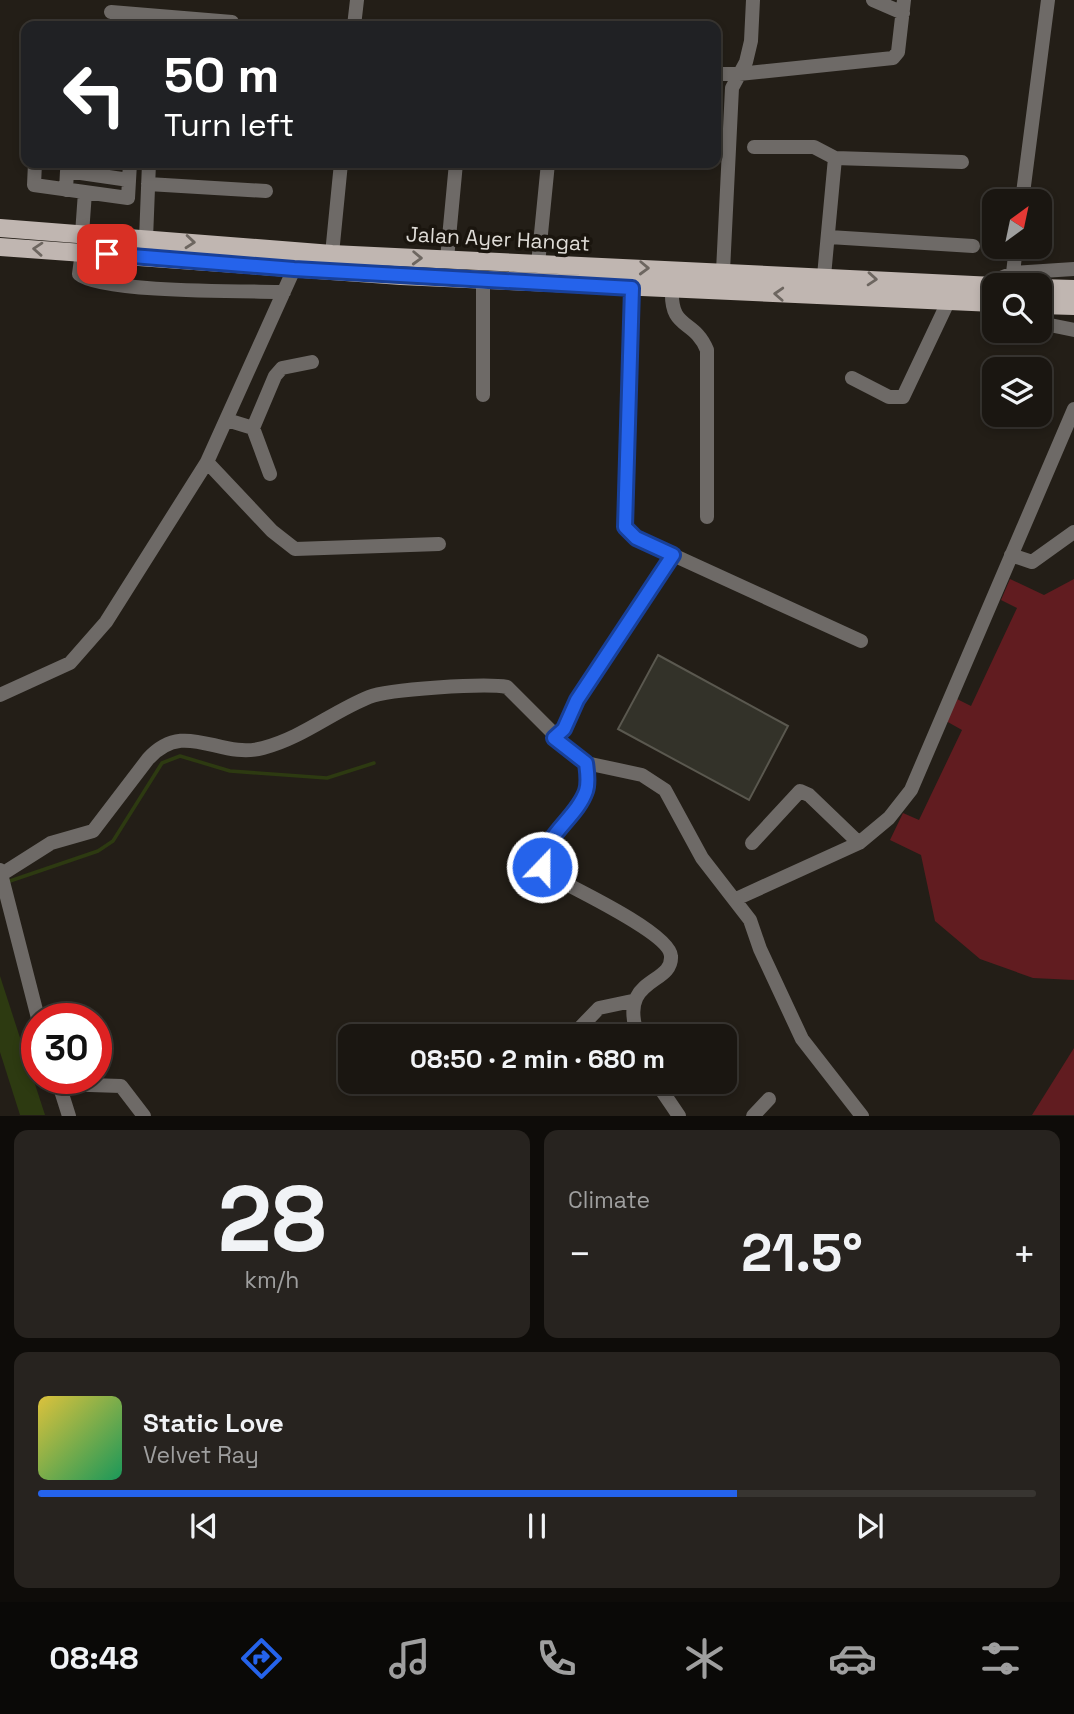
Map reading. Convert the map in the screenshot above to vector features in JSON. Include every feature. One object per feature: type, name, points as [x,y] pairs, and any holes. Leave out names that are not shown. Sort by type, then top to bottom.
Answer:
[{"type":"main road","name":"Jalan Ayer Hangat","points":[[0,228],[332,254],[824,276],[982,297]]},
{"type":"main road","name":"Jalan Ayer Hangat","points":[[0,247],[483,281],[948,302],[982,297]]},
{"type":"main road","points":[[1052,288],[1074,289]]},
{"type":"main road","points":[[1052,305],[1074,306]]},
{"type":"street","points":[[355,21],[357,0]]},
{"type":"street","points":[[723,271],[732,88],[751,41],[753,0]]},
{"type":"street","points":[[721,74],[893,58],[898,52],[903,6],[873,0]]},
{"type":"street","points":[[1024,189],[1048,0]]},
{"type":"street","points":[[111,12],[156,21]]},
{"type":"street","points":[[754,147],[814,147],[835,158],[962,162]]},
{"type":"street","points":[[824,276],[830,236],[835,158]]},
{"type":"street","points":[[35,168],[34,185],[128,198],[130,168]]},
{"type":"street","points":[[146,239],[149,168]]},
{"type":"street","points":[[332,254],[341,168]]},
{"type":"street","points":[[447,259],[456,168]]},
{"type":"street","points":[[538,264],[548,168]]},
{"type":"street","points":[[66,190],[67,171],[129,180]]},
{"type":"street","points":[[148,184],[266,191]]},
{"type":"street","points":[[82,234],[85,192]]},
{"type":"street","points":[[830,236],[973,246]]},
{"type":"street","points":[[82,252],[79,274],[93,281],[130,286],[284,292]]},
{"type":"street","points":[[1015,259],[1013,273],[1074,269]]},
{"type":"street","points":[[229,265],[230,290]]},
{"type":"street","points":[[0,695],[58,671],[80,654],[132,584],[207,462],[294,269]]},
{"type":"street","points":[[483,281],[483,395]]},
{"type":"street","points":[[632,288],[625,527],[636,538],[861,641]]},
{"type":"street","points":[[672,289],[671,309],[675,316],[697,334],[707,350],[707,517]]},
{"type":"street","points":[[852,378],[889,397],[903,397],[948,302]]},
{"type":"street","points":[[1052,325],[1074,330]]},
{"type":"street","points":[[270,474],[253,428],[275,376],[282,368],[312,362]]},
{"type":"street","points":[[736,899],[859,843],[889,818],[911,790],[1074,409]]},
{"type":"street","points":[[227,420],[253,428]]},
{"type":"street","points":[[207,462],[272,531],[295,548],[439,544]]},
{"type":"street","points":[[1010,555],[1032,562],[1074,532]]},
{"type":"street","points":[[554,738],[564,729],[577,700],[673,555]]},
{"type":"street","points":[[34,1003],[3,878],[51,843],[93,831],[148,759],[172,740],[186,739],[237,751],[252,751],[287,741],[372,696],[499,686],[518,695],[554,738],[586,763],[642,775],[665,790],[702,858],[750,920],[797,1031],[862,1115]]},
{"type":"street","points":[[583,1024],[598,1008],[632,1001],[669,965],[671,954],[668,946],[632,920],[547,874],[542,867],[547,848],[586,792],[586,763]]},
{"type":"street","points":[[752,843],[796,794],[805,791],[859,843]]},
{"type":"street","points":[[632,1001],[631,1012],[634,1024]]},
{"type":"street","points":[[112,1085],[121,1086],[144,1115]]},
{"type":"street","points":[[62,1094],[69,1115]]},
{"type":"street","points":[[664,1094],[678,1115]]},
{"type":"street","points":[[753,1115],[769,1099]]},
{"type":"shaded area","points":[[1010,579],[1044,595],[1074,579],[1074,980],[1033,978],[980,959],[935,921],[921,855],[890,840],[903,813],[919,820],[962,730],[946,721],[957,699],[971,706],[1017,608],[1001,600]]},
{"type":"shaded area","points":[[0,976],[21,1041],[21,1094],[38,1094],[45,1115],[20,1115],[0,1052]]},
{"type":"shaded area","points":[[1074,1048],[1074,1115],[1032,1115]]},
{"type":"building","points":[[658,655],[788,726],[749,800],[618,729]]},
{"type":"waterway","points":[[7,882],[98,851],[113,841],[162,763],[180,756],[230,771],[327,778],[374,763]]},
{"type":"route","points":[[107,254],[229,265],[632,288],[627,364],[629,458],[625,527],[628,533],[636,538],[673,555],[577,700],[564,729],[554,738],[586,763],[588,785],[581,802],[547,848],[542,867]]}]
